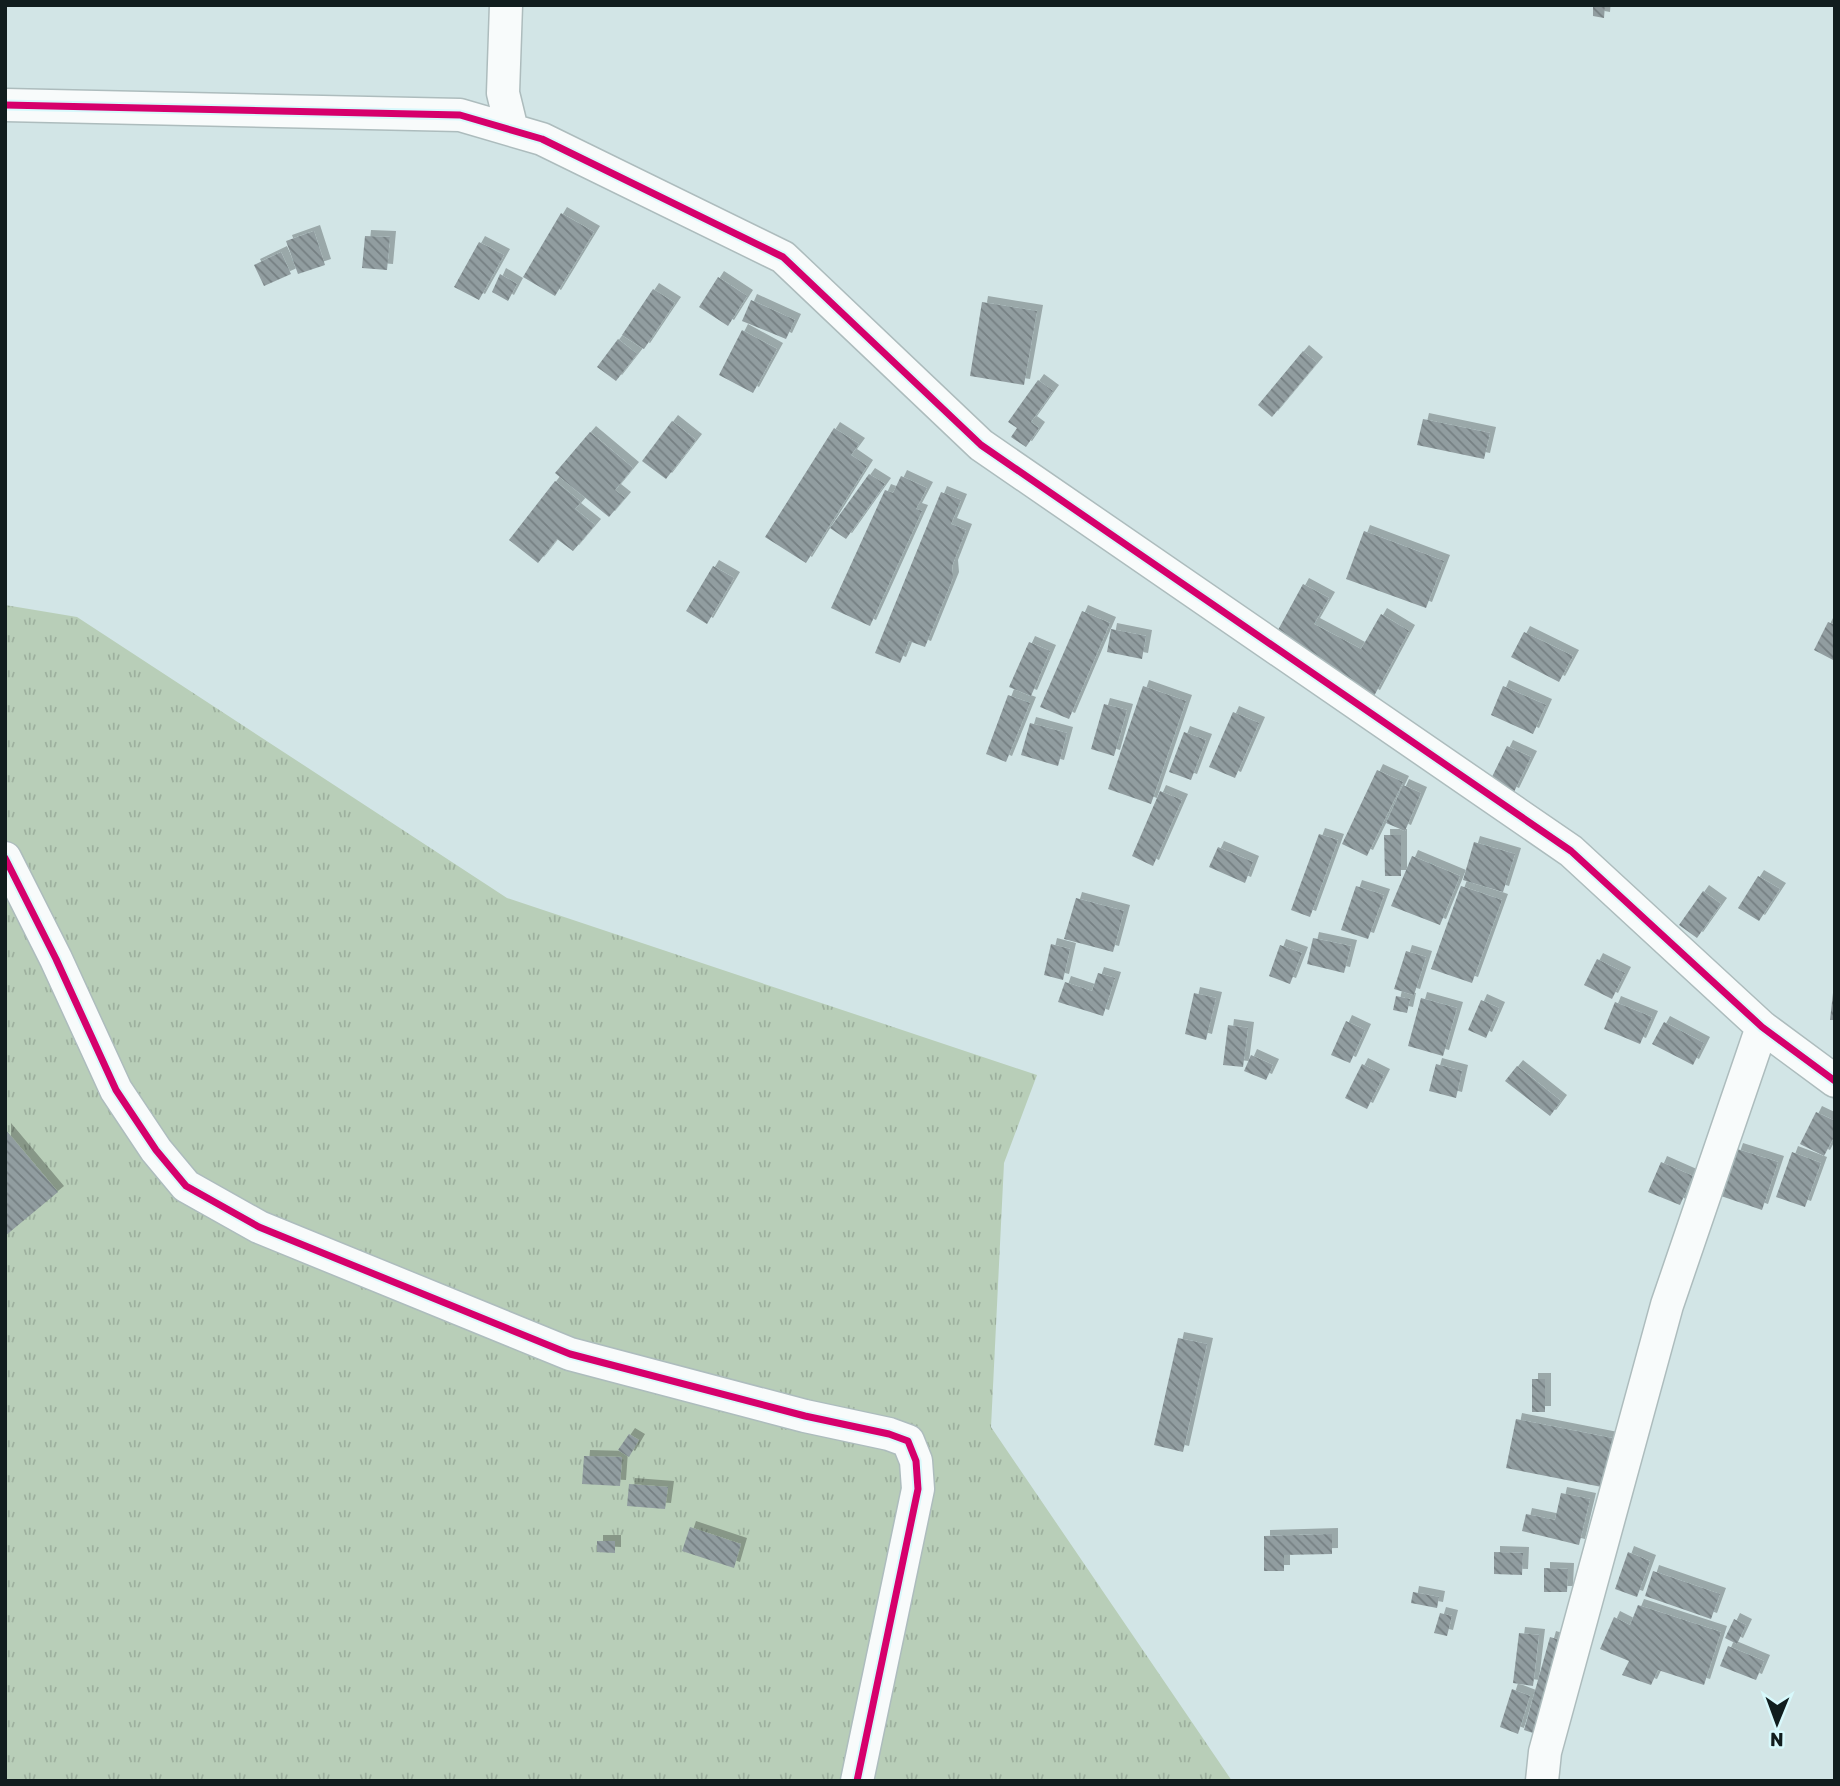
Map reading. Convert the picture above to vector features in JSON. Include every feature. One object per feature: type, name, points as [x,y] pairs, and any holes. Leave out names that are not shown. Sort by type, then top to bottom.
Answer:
[{"type":"street","points":[[506,5],[503,93],[512,130]]},
{"type":"street","points":[[5,105],[460,115],[542,139],[782,257],[981,445],[1571,851],[1762,1027],[1835,1081]]},
{"type":"street","points":[[5,858],[56,959],[116,1090],[156,1150],[186,1186],[259,1227],[570,1353],[805,1416],[889,1433],[908,1441],[916,1461],[918,1489],[857,1781]]},
{"type":"street","points":[[1542,1781],[1545,1752],[1667,1306],[1762,1027]]},
{"type":"green space","points":[[5,605],[77,617],[507,898],[1037,1075],[1004,1163],[991,1427],[1232,1781],[5,1781]]},
{"type":"building","points":[[1593,5],[1605,5],[1604,18],[1593,16]]},
{"type":"building","points":[[561,213],[594,232],[555,296],[523,277]]},
{"type":"building","points":[[314,231],[325,265],[298,274],[286,241]]},
{"type":"building","points":[[365,236],[390,237],[387,270],[362,268]]},
{"type":"building","points":[[479,242],[504,255],[479,300],[454,287]]},
{"type":"building","points":[[281,252],[291,274],[264,286],[254,265]]},
{"type":"building","points":[[500,274],[517,284],[508,301],[492,292]]},
{"type":"building","points":[[718,277],[747,296],[728,326],[699,307]]},
{"type":"building","points":[[653,289],[675,303],[644,349],[622,335]]},
{"type":"building","points":[[751,300],[795,320],[786,339],[742,321]]},
{"type":"building","points":[[982,302],[1037,311],[1024,385],[970,376]]},
{"type":"building","points":[[742,330],[777,349],[753,393],[719,375]]},
{"type":"building","points":[[618,339],[637,354],[616,381],[597,367]]},
{"type":"building","points":[[1303,351],[1317,363],[1272,417],[1258,405]]},
{"type":"building","points":[[1038,380],[1053,391],[1031,422],[1039,428],[1026,447],[1011,437],[1017,428],[1008,422]]},
{"type":"building","points":[[1423,419],[1490,433],[1484,459],[1417,445]]},
{"type":"building","points":[[672,421],[696,440],[666,479],[642,461]]},
{"type":"building","points":[[834,428],[859,444],[851,455],[867,466],[806,563],[765,537]]},
{"type":"building","points":[[590,432],[633,468],[615,490],[625,498],[609,517],[555,473]]},
{"type":"building","points":[[869,474],[885,484],[846,539],[830,528]]},
{"type":"building","points":[[901,476],[927,488],[916,509],[922,511],[870,626],[831,608],[885,490],[893,493]]},
{"type":"building","points":[[555,481],[581,502],[575,509],[595,525],[573,551],[557,539],[538,563],[509,540]]},
{"type":"building","points":[[941,492],[961,500],[951,524],[966,530],[952,566],[953,578],[925,647],[909,641],[900,663],[875,653]]},
{"type":"building","points":[[1364,531],[1444,561],[1426,608],[1346,579]]},
{"type":"building","points":[[713,566],[734,578],[707,624],[686,611]]},
{"type":"building","points":[[1303,584],[1329,598],[1314,624],[1361,649],[1381,614],[1409,631],[1374,696],[1272,641]]},
{"type":"building","points":[[1082,611],[1110,623],[1069,719],[1040,707]]},
{"type":"building","points":[[1828,622],[1835,625],[1835,661],[1814,650]]},
{"type":"building","points":[[1111,629],[1146,636],[1142,659],[1107,652]]},
{"type":"building","points":[[1524,632],[1573,656],[1559,682],[1511,657]]},
{"type":"building","points":[[1029,642],[1050,651],[1031,696],[1009,687]]},
{"type":"building","points":[[1143,686],[1186,701],[1151,804],[1108,789]]},
{"type":"building","points":[[1503,686],[1546,705],[1533,734],[1491,715]]},
{"type":"building","points":[[1008,695],[1030,703],[1006,762],[986,754]]},
{"type":"building","points":[[1104,704],[1127,710],[1114,756],[1091,749]]},
{"type":"building","points":[[1233,712],[1259,723],[1235,778],[1209,767]]},
{"type":"building","points":[[1030,723],[1067,733],[1058,766],[1021,755]]},
{"type":"building","points":[[1184,732],[1206,740],[1191,780],[1169,772]]},
{"type":"building","points":[[1507,746],[1531,757],[1513,794],[1489,783]]},
{"type":"building","points":[[1377,770],[1403,782],[1367,856],[1342,844]]},
{"type":"building","points":[[1403,785],[1421,793],[1405,831],[1386,823]]},
{"type":"building","points":[[1160,791],[1182,800],[1153,866],[1132,856]]},
{"type":"building","points":[[1319,834],[1338,840],[1310,917],[1291,910]]},
{"type":"building","points":[[1384,835],[1401,835],[1401,876],[1385,876]]},
{"type":"building","points":[[1474,842],[1515,854],[1503,892],[1463,880]]},
{"type":"building","points":[[1218,847],[1253,862],[1245,883],[1209,867]]},
{"type":"building","points":[[1412,856],[1460,876],[1440,925],[1391,906]]},
{"type":"building","points":[[1758,876],[1780,889],[1759,921],[1738,908]]},
{"type":"building","points":[[1356,886],[1384,895],[1368,939],[1341,930]]},
{"type":"building","points":[[1461,886],[1502,900],[1472,983],[1431,969]]},
{"type":"building","points":[[1703,891],[1721,904],[1697,938],[1679,925]]},
{"type":"building","points":[[1076,898],[1124,911],[1113,952],[1064,939]]},
{"type":"building","points":[[1313,938],[1351,946],[1344,973],[1307,964]]},
{"type":"building","points":[[1051,944],[1070,949],[1063,980],[1044,975]]},
{"type":"building","points":[[1280,945],[1302,953],[1290,984],[1269,976]]},
{"type":"building","points":[[1406,951],[1426,957],[1414,995],[1394,989]]},
{"type":"building","points":[[1597,959],[1625,973],[1612,999],[1584,985]]},
{"type":"building","points":[[1098,973],[1115,978],[1103,1016],[1058,1002],[1065,982],[1092,991]]},
{"type":"building","points":[[1194,993],[1216,998],[1206,1040],[1185,1034]]},
{"type":"building","points":[[1833,993],[1835,1020],[1830,1020]]},
{"type":"building","points":[[1396,996],[1410,999],[1407,1013],[1393,1010]]},
{"type":"building","points":[[1421,998],[1457,1008],[1443,1056],[1408,1046]]},
{"type":"building","points":[[1481,1000],[1499,1008],[1486,1038],[1468,1030]]},
{"type":"building","points":[[1615,1002],[1652,1017],[1640,1044],[1604,1029]]},
{"type":"building","points":[[1346,1021],[1365,1030],[1350,1063],[1331,1055]]},
{"type":"building","points":[[1664,1022],[1704,1043],[1693,1065],[1652,1044]]},
{"type":"building","points":[[1228,1025],[1248,1028],[1243,1067],[1223,1065]]},
{"type":"building","points":[[1251,1055],[1273,1065],[1266,1080],[1244,1071]]},
{"type":"building","points":[[1362,1064],[1384,1075],[1367,1109],[1345,1098]]},
{"type":"building","points":[[1436,1064],[1462,1071],[1456,1098],[1429,1091]]},
{"type":"building","points":[[1517,1066],[1561,1101],[1550,1116],[1505,1081]]},
{"type":"building","points":[[1816,1112],[1835,1121],[1835,1135],[1824,1156],[1800,1144]]},
{"type":"building","points":[[5,1129],[58,1192],[5,1236]]},
{"type":"building","points":[[1737,1149],[1778,1162],[1762,1210],[1721,1196]]},
{"type":"building","points":[[1792,1152],[1821,1163],[1805,1207],[1776,1197]]},
{"type":"building","points":[[1661,1162],[1693,1176],[1680,1205],[1648,1192]]},
{"type":"building","points":[[1178,1338],[1207,1344],[1183,1452],[1154,1445]]},
{"type":"building","points":[[1532,1379],[1545,1379],[1545,1412],[1532,1412]]},
{"type":"building","points":[[1516,1419],[1617,1439],[1607,1488],[1506,1468]]},
{"type":"building","points":[[629,1434],[639,1440],[629,1457],[618,1450]]},
{"type":"building","points":[[584,1456],[622,1457],[620,1486],[582,1484]]},
{"type":"building","points":[[629,1484],[668,1487],[665,1509],[627,1506]]},
{"type":"building","points":[[1561,1493],[1590,1499],[1579,1545],[1522,1531],[1526,1514],[1555,1520]]},
{"type":"building","points":[[690,1527],[741,1544],[734,1568],[682,1551]]},
{"type":"building","points":[[1332,1534],[1332,1554],[1284,1555],[1284,1571],[1264,1571],[1264,1536]]},
{"type":"building","points":[[597,1541],[615,1541],[615,1553],[597,1552]]},
{"type":"building","points":[[1494,1552],[1523,1553],[1522,1575],[1494,1574]]},
{"type":"building","points":[[1628,1552],[1650,1561],[1637,1597],[1615,1589]]},
{"type":"building","points":[[1544,1568],[1568,1569],[1567,1592],[1544,1592]]},
{"type":"building","points":[[1653,1571],[1720,1594],[1711,1619],[1645,1596]]},
{"type":"building","points":[[1413,1592],[1439,1597],[1437,1608],[1411,1603]]},
{"type":"building","points":[[1638,1605],[1721,1632],[1704,1685],[1658,1670],[1651,1685],[1622,1675],[1629,1661],[1600,1649],[1614,1617],[1630,1625]]},
{"type":"building","points":[[1440,1613],[1452,1616],[1447,1636],[1434,1633]]},
{"type":"building","points":[[1734,1619],[1746,1625],[1737,1644],[1725,1638]]},
{"type":"building","points":[[1519,1633],[1539,1635],[1533,1686],[1513,1683]]},
{"type":"building","points":[[1550,1637],[1566,1642],[1539,1735],[1524,1730]]},
{"type":"building","points":[[1728,1646],[1764,1661],[1756,1680],[1720,1666]]},
{"type":"building","points":[[1512,1689],[1530,1696],[1518,1734],[1500,1727]]},
{"type":"cycle path","points":[[5,105],[460,115],[542,139],[783,257],[981,445],[1571,851],[1762,1027],[1835,1081]]},
{"type":"cycle path","points":[[5,858],[56,959],[116,1090],[156,1150],[186,1186],[259,1227],[570,1354],[908,1441],[916,1461],[918,1489],[857,1781]]}]
